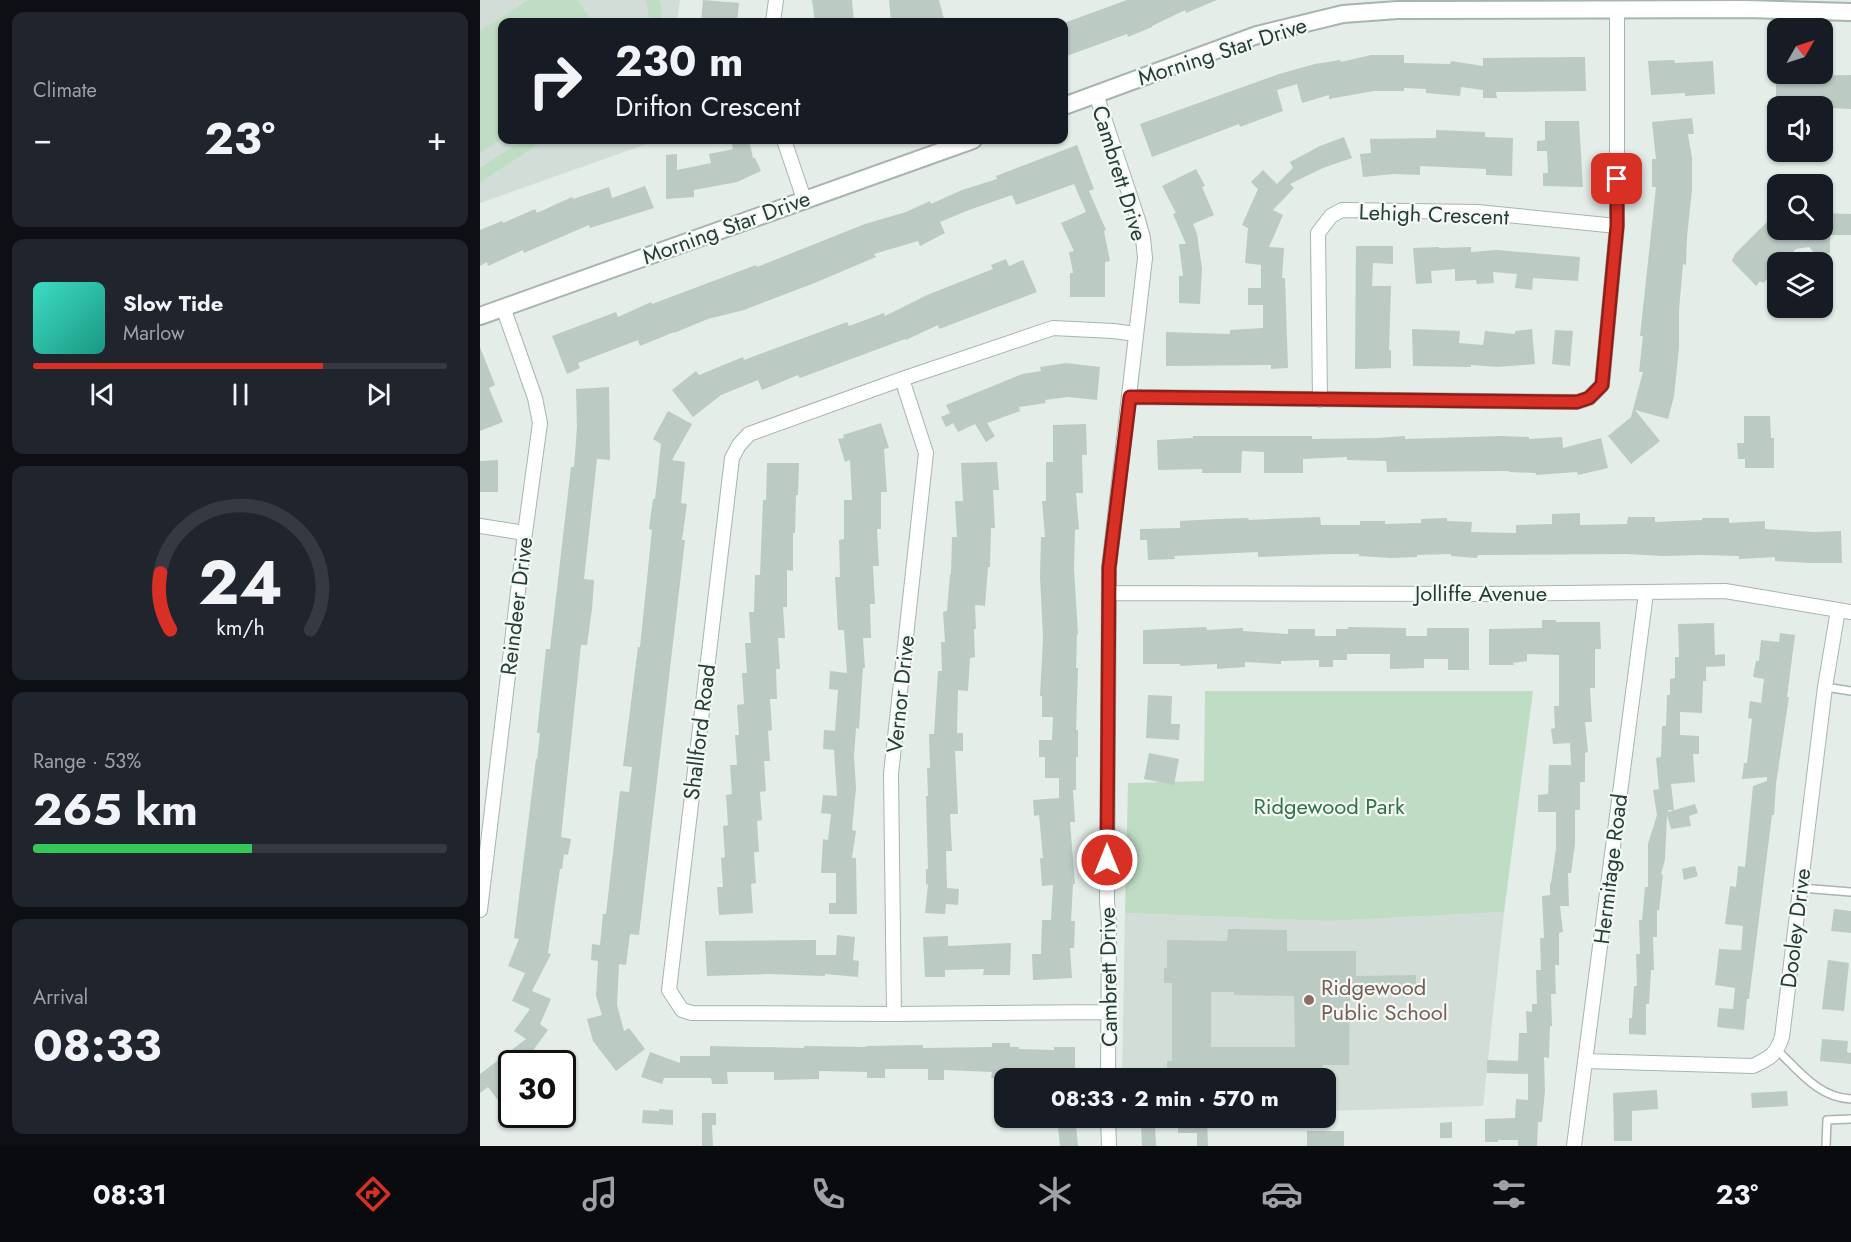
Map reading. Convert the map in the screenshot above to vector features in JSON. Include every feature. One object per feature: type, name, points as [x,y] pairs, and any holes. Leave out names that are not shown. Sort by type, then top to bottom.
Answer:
[{"type":"street","points":[[774,18],[776,0]]},
{"type":"street","name":"Morning Star Drive","points":[[1068,104],[1257,35],[1343,14],[1398,10],[1617,10],[1761,5],[1851,12]]},
{"type":"street","points":[[1130,397],[1577,402],[1589,398],[1602,385],[1617,226],[1617,10]]},
{"type":"street","name":"Cambrett Drive","points":[[1096,94],[1143,238],[1144,258],[1130,397],[1111,540],[1107,881],[1108,1068]]},
{"type":"street","points":[[785,144],[804,199]]},
{"type":"street","name":"Morning Star Drive","points":[[480,316],[962,144]]},
{"type":"street","name":"Lehigh Crescent","points":[[1320,400],[1318,233],[1331,216],[1342,210],[1477,212],[1617,226]]},
{"type":"street","name":"Reindeer Drive","points":[[480,910],[540,423],[539,410],[503,307]]},
{"type":"street","name":"Shallford Road","points":[[1109,1012],[692,1013],[682,1010],[669,990],[732,458],[739,445],[749,434],[1053,328],[1136,334]]},
{"type":"street","name":"Vernor Drive","points":[[894,1014],[891,774],[926,453],[902,379]]},
{"type":"street","points":[[480,526],[525,533]]},
{"type":"street","name":"Jolliffe Avenue","points":[[1109,593],[1725,591],[1845,611]]},
{"type":"street","name":"Hermitage Road","points":[[1574,1146],[1646,593]]},
{"type":"street","name":"Dooley Drive","points":[[1777,1050],[1782,1037],[1825,687],[1845,611]]},
{"type":"street","points":[[1585,1061],[1753,1066],[1769,1058],[1777,1050]]},
{"type":"street","points":[[1108,1128],[1109,1146]]},
{"type":"lane","points":[[1825,687],[1851,691]]},
{"type":"lane","points":[[1801,888],[1851,892]]},
{"type":"lane","points":[[1777,1050],[1820,1091],[1843,1099],[1851,1099]]},
{"type":"lane","points":[[1826,1146],[1827,1120],[1851,1119]]},
{"type":"shaded area","points":[[480,0],[680,0],[678,18],[498,18],[498,144],[647,144],[480,203]]},
{"type":"shaded area","name":"Ridgewood Public School","points":[[1504,912],[1483,1106],[1336,1111],[1336,1068],[1122,1068],[1125,913],[1329,921]]},
{"type":"green space","points":[[528,0],[577,0],[589,18],[500,18]]},
{"type":"green space","points":[[646,0],[659,0],[662,18],[649,18]]},
{"type":"green space","points":[[498,19],[498,142],[480,153],[480,31]]},
{"type":"green space","points":[[517,144],[539,144],[480,182],[480,168]]},
{"type":"green space","name":"Ridgewood Park","points":[[1205,691],[1533,691],[1504,912],[1329,921],[1125,913],[1128,783],[1204,781]]},
{"type":"building","points":[[703,0],[739,3],[737,18],[701,18]]},
{"type":"building","points":[[812,0],[852,0],[854,18],[814,18]]},
{"type":"building","points":[[889,0],[939,0],[944,18],[891,18]]},
{"type":"building","points":[[1127,0],[1217,0],[1186,13],[1185,10],[1128,37],[1127,34],[1068,56],[1068,22]]},
{"type":"building","points":[[1371,55],[1404,55],[1404,63],[1450,64],[1451,61],[1483,66],[1483,58],[1585,57],[1586,91],[1496,92],[1497,98],[1483,98],[1483,90],[1461,87],[1460,96],[1426,93],[1426,89],[1404,88],[1404,91],[1374,91],[1329,99],[1329,95],[1302,103],[1297,84],[1277,90],[1283,111],[1240,127],[1239,124],[1152,157],[1140,124],[1279,74],[1315,64],[1340,60],[1341,62]]},
{"type":"building","points":[[1674,60],[1675,63],[1713,61],[1715,94],[1651,95],[1648,61]]},
{"type":"building","points":[[1833,75],[1851,75],[1851,109],[1833,108],[1833,96],[1776,96],[1776,84],[1833,84]]},
{"type":"building","points":[[1692,118],[1694,134],[1688,134],[1692,158],[1692,190],[1686,265],[1683,264],[1674,396],[1668,419],[1635,410],[1660,441],[1631,464],[1608,436],[1631,417],[1643,372],[1639,372],[1643,336],[1640,336],[1656,187],[1652,187],[1652,159],[1656,159],[1652,122]]},
{"type":"building","points":[[1545,121],[1579,121],[1583,187],[1543,186],[1543,173],[1548,173],[1547,151],[1537,151],[1537,141],[1545,140]]},
{"type":"building","points":[[1436,130],[1485,132],[1485,137],[1513,138],[1512,176],[1486,175],[1486,169],[1420,166],[1420,175],[1393,174],[1363,177],[1360,154],[1371,153],[1370,139],[1436,138]]},
{"type":"building","points":[[1344,137],[1352,158],[1323,168],[1290,184],[1294,188],[1273,210],[1283,215],[1269,247],[1284,248],[1282,278],[1285,278],[1288,368],[1271,369],[1271,365],[1166,366],[1166,332],[1230,334],[1230,330],[1263,328],[1263,305],[1248,305],[1248,288],[1261,288],[1261,265],[1245,263],[1248,228],[1242,225],[1258,189],[1251,182],[1263,170],[1277,184],[1293,168],[1290,162],[1320,146]]},
{"type":"building","points":[[732,144],[750,144],[753,158],[761,171],[737,182],[694,190],[694,197],[666,199],[666,155],[677,154],[677,170],[711,163],[709,154],[733,149]]},
{"type":"building","points":[[1077,145],[1094,189],[1089,191],[1106,230],[1104,231],[1110,261],[1105,262],[1105,297],[1070,297],[1070,273],[1073,273],[1069,252],[1074,251],[1061,223],[1086,212],[1074,184],[1016,205],[1012,195],[969,210],[940,222],[945,233],[920,246],[918,241],[874,254],[876,257],[744,310],[708,319],[640,346],[638,340],[578,363],[580,368],[567,374],[552,336],[616,312],[618,317],[651,302],[652,304],[756,265],[757,267],[865,224],[906,212],[930,201],[931,204]]},
{"type":"building","points":[[1196,169],[1205,186],[1202,187],[1214,215],[1193,224],[1197,234],[1202,268],[1200,304],[1179,303],[1179,276],[1183,276],[1179,244],[1186,244],[1173,214],[1176,213],[1162,186]]},
{"type":"building","points":[[645,186],[654,208],[590,228],[589,225],[524,253],[523,250],[488,266],[487,262],[480,266],[480,230],[535,209],[537,213],[572,197],[573,199],[609,187],[612,198]]},
{"type":"building","points":[[1833,213],[1851,214],[1851,235],[1833,235]]},
{"type":"building","points":[[1767,222],[1767,240],[1830,240],[1830,252],[1813,252],[1809,247],[1796,249],[1793,252],[1767,252],[1767,279],[1763,283],[1760,281],[1756,286],[1732,261],[1735,254]]},
{"type":"building","points":[[1356,246],[1393,246],[1393,264],[1373,263],[1372,286],[1391,286],[1389,350],[1391,350],[1391,368],[1355,369]]},
{"type":"building","points":[[1471,247],[1471,252],[1497,250],[1580,257],[1578,281],[1533,278],[1532,290],[1515,288],[1517,274],[1493,272],[1494,283],[1477,284],[1476,280],[1455,281],[1455,269],[1431,271],[1432,283],[1416,284],[1413,248]]},
{"type":"building","points":[[1006,259],[1009,266],[1023,260],[1037,292],[939,329],[938,325],[906,340],[800,378],[798,375],[762,390],[758,380],[721,395],[693,417],[672,390],[696,371],[699,375],[743,357],[744,360],[847,322],[849,326],[884,313],[885,316],[927,295],[993,269],[991,265]]},
{"type":"building","points":[[1412,329],[1460,331],[1459,343],[1483,345],[1485,331],[1515,334],[1515,331],[1532,329],[1535,364],[1498,367],[1413,366]]},
{"type":"building","points":[[1555,330],[1573,331],[1570,366],[1552,364]]},
{"type":"building","points":[[480,347],[495,385],[489,388],[503,422],[480,431]]},
{"type":"building","points":[[1066,363],[1100,367],[1097,400],[1068,397],[1019,407],[1020,411],[987,423],[995,436],[986,442],[975,424],[958,432],[953,423],[946,427],[941,417],[950,413],[946,405],[1022,374],[1041,371],[1040,367]]},
{"type":"building","points":[[609,387],[610,460],[597,459],[584,579],[594,580],[592,609],[587,645],[581,645],[561,837],[571,839],[568,855],[564,854],[562,869],[560,869],[548,953],[551,954],[532,991],[551,999],[540,1024],[548,1030],[533,1050],[512,1050],[526,1039],[514,1031],[530,1009],[512,1001],[525,973],[508,966],[519,939],[514,938],[540,733],[537,733],[546,649],[550,649],[571,467],[574,467],[577,427],[576,389]]},
{"type":"building","points":[[668,411],[692,424],[672,460],[685,462],[681,503],[687,504],[682,540],[685,540],[639,935],[630,934],[626,965],[619,964],[617,1005],[624,1031],[629,1028],[645,1049],[616,1071],[593,1041],[587,1019],[602,1015],[596,996],[598,961],[591,960],[592,944],[600,945],[603,914],[606,914],[620,791],[629,792],[632,767],[623,766],[638,647],[640,647],[652,530],[649,529],[661,444],[653,439]]},
{"type":"building","points":[[1744,416],[1770,416],[1771,438],[1774,438],[1774,468],[1745,468],[1745,459],[1738,459],[1737,443],[1744,443]]},
{"type":"building","points":[[881,423],[889,448],[884,449],[887,492],[881,492],[881,529],[877,529],[879,566],[873,566],[875,604],[870,604],[871,638],[863,638],[865,668],[863,668],[859,729],[856,728],[854,756],[856,788],[852,830],[856,831],[852,858],[856,858],[857,914],[829,914],[829,903],[836,903],[836,873],[821,873],[823,839],[828,840],[831,814],[821,813],[823,795],[837,796],[834,750],[823,749],[824,730],[835,731],[838,690],[829,689],[830,671],[847,673],[844,630],[838,630],[835,577],[840,577],[839,540],[844,539],[844,500],[852,500],[850,460],[845,462],[838,439],[844,438],[843,435]]},
{"type":"building","points":[[1086,424],[1087,455],[1082,455],[1083,493],[1076,493],[1079,529],[1075,530],[1074,569],[1078,634],[1076,730],[1078,730],[1078,757],[1076,757],[1076,790],[1073,790],[1075,822],[1070,822],[1075,884],[1073,884],[1071,921],[1075,921],[1074,948],[1070,948],[1072,978],[1033,980],[1032,954],[1041,954],[1042,920],[1051,920],[1053,885],[1042,886],[1040,858],[1043,858],[1039,815],[1034,816],[1033,800],[1059,798],[1059,778],[1045,778],[1045,757],[1039,757],[1039,740],[1052,740],[1053,717],[1042,717],[1042,696],[1040,696],[1043,638],[1041,537],[1045,537],[1042,501],[1046,501],[1046,462],[1053,462],[1053,425]]},
{"type":"building","points":[[1193,436],[1312,436],[1312,439],[1405,436],[1405,439],[1562,437],[1563,448],[1601,438],[1608,468],[1578,475],[1577,472],[1536,475],[1536,473],[1509,471],[1387,472],[1386,461],[1347,460],[1347,457],[1303,459],[1303,473],[1264,473],[1264,452],[1242,451],[1241,473],[1202,473],[1202,469],[1158,470],[1157,440],[1193,438]]},
{"type":"building","points":[[498,460],[498,492],[480,492],[480,461]]},
{"type":"building","points":[[997,462],[999,490],[993,490],[995,528],[991,528],[990,567],[988,567],[985,606],[975,605],[975,657],[970,658],[968,691],[958,690],[957,733],[963,733],[963,751],[955,751],[958,814],[950,814],[952,851],[946,851],[947,888],[959,889],[958,905],[946,904],[945,914],[925,913],[928,884],[926,885],[926,869],[928,869],[926,796],[928,796],[927,768],[930,768],[929,734],[934,734],[938,671],[942,671],[941,642],[945,642],[943,612],[947,611],[952,537],[957,537],[955,501],[963,501],[961,463]]},
{"type":"building","points":[[767,463],[799,463],[795,533],[793,533],[793,571],[787,570],[787,607],[783,607],[785,638],[778,638],[780,669],[776,669],[777,699],[770,699],[772,730],[768,731],[770,761],[764,761],[766,791],[760,792],[762,820],[757,821],[759,852],[754,852],[756,883],[751,884],[753,913],[719,915],[717,887],[723,887],[721,858],[725,857],[723,826],[728,825],[726,795],[732,794],[730,765],[737,765],[735,735],[739,735],[737,705],[744,704],[742,673],[747,673],[745,643],[751,643],[749,612],[754,612],[755,575],[760,575]]},
{"type":"building","points":[[1580,513],[1580,525],[1627,524],[1628,517],[1655,517],[1655,522],[1729,518],[1729,523],[1765,521],[1765,529],[1841,531],[1842,563],[1775,561],[1775,557],[1739,559],[1739,556],[1701,555],[1478,555],[1477,558],[1451,556],[1451,554],[1391,558],[1359,556],[1359,554],[1258,557],[1258,552],[1174,556],[1175,559],[1148,560],[1147,540],[1140,540],[1140,529],[1180,528],[1180,521],[1320,517],[1321,525],[1360,525],[1360,521],[1385,521],[1385,524],[1421,523],[1421,519],[1447,518],[1447,521],[1472,522],[1471,532],[1516,533],[1516,525],[1552,524],[1552,514]]},
{"type":"building","points":[[1542,620],[1600,622],[1601,649],[1595,649],[1595,688],[1590,688],[1592,722],[1585,722],[1588,752],[1585,753],[1585,782],[1580,782],[1580,810],[1575,810],[1575,844],[1571,873],[1568,873],[1569,906],[1560,906],[1563,932],[1559,933],[1559,965],[1555,965],[1556,994],[1551,994],[1552,1026],[1550,1026],[1549,1058],[1544,1057],[1545,1091],[1542,1122],[1538,1122],[1537,1146],[1518,1146],[1518,1140],[1485,1142],[1485,1119],[1515,1118],[1516,1099],[1528,1100],[1528,1074],[1487,1073],[1487,1060],[1518,1061],[1519,1033],[1527,1033],[1526,1011],[1532,1012],[1532,1004],[1537,1004],[1536,970],[1541,970],[1540,938],[1544,938],[1542,896],[1550,895],[1556,849],[1556,812],[1538,812],[1538,795],[1548,794],[1549,765],[1571,765],[1570,743],[1553,744],[1551,729],[1555,728],[1554,706],[1559,706],[1559,655],[1527,654],[1527,661],[1513,663],[1514,665],[1489,665],[1489,629],[1542,628]]},
{"type":"building","points":[[1714,623],[1715,655],[1725,654],[1725,666],[1706,667],[1702,713],[1680,712],[1680,735],[1699,736],[1699,754],[1693,754],[1695,782],[1671,784],[1674,810],[1668,810],[1668,812],[1695,804],[1698,813],[1689,816],[1691,826],[1671,829],[1667,815],[1665,859],[1661,875],[1663,874],[1659,911],[1657,910],[1657,937],[1653,937],[1654,970],[1651,970],[1649,1004],[1646,1004],[1646,1035],[1629,1034],[1634,986],[1637,986],[1636,954],[1640,954],[1639,920],[1642,920],[1645,887],[1648,887],[1648,844],[1657,815],[1653,790],[1659,789],[1656,758],[1661,757],[1662,726],[1666,726],[1667,695],[1670,695],[1670,679],[1675,678],[1675,657],[1679,657],[1678,624]]},
{"type":"building","points":[[1206,627],[1207,630],[1243,628],[1243,631],[1288,634],[1288,629],[1315,629],[1315,636],[1336,636],[1336,629],[1348,629],[1348,627],[1406,628],[1406,636],[1427,636],[1427,628],[1469,628],[1469,670],[1448,670],[1448,659],[1424,659],[1424,668],[1390,669],[1390,654],[1347,654],[1347,660],[1333,660],[1333,667],[1319,667],[1319,660],[1281,661],[1281,664],[1245,662],[1245,667],[1217,669],[1217,664],[1180,666],[1180,664],[1143,664],[1143,630]]},
{"type":"building","points":[[1780,633],[1795,635],[1787,697],[1789,697],[1749,999],[1747,999],[1744,1030],[1717,1027],[1719,1008],[1733,1009],[1735,988],[1715,985],[1719,949],[1741,950],[1743,926],[1725,924],[1730,886],[1736,887],[1738,866],[1745,867],[1753,786],[1767,781],[1767,777],[1742,779],[1744,763],[1747,763],[1752,719],[1748,718],[1750,701],[1761,703],[1764,679],[1753,677],[1756,661],[1759,661],[1761,640],[1779,642]]},
{"type":"building","points":[[1148,695],[1172,696],[1171,724],[1180,724],[1179,740],[1146,738]]},
{"type":"building","points":[[1149,753],[1179,759],[1174,785],[1144,779]]},
{"type":"building","points":[[1695,866],[1698,876],[1684,880],[1682,869]]},
{"type":"building","points":[[1834,909],[1851,911],[1851,933],[1831,931]]},
{"type":"building","points":[[1228,929],[1287,930],[1287,951],[1356,951],[1356,976],[1416,975],[1416,990],[1350,994],[1349,1065],[1323,1065],[1323,1068],[1167,1068],[1167,1061],[1172,1061],[1172,983],[1164,983],[1164,968],[1167,968],[1167,940],[1227,941]],"holes":[[[1211,992],[1234,992],[1234,995],[1294,996],[1295,1047],[1211,1047]]]},
{"type":"building","points":[[837,935],[855,937],[853,960],[859,961],[858,977],[825,974],[825,976],[768,974],[707,976],[705,941],[816,940],[816,955],[836,955]]},
{"type":"building","points":[[948,936],[948,946],[1011,943],[1010,975],[983,975],[984,969],[945,970],[945,977],[925,977],[923,937]]},
{"type":"building","points":[[1828,960],[1849,963],[1844,1011],[1822,1009]]},
{"type":"building","points":[[1822,1039],[1848,1041],[1847,1052],[1851,1053],[1851,1064],[1820,1061]]},
{"type":"building","points":[[992,1043],[1010,1043],[1010,1047],[1019,1047],[1019,1049],[1054,1050],[1054,1047],[1075,1047],[1075,1068],[994,1068],[994,1078],[991,1078],[992,1072],[944,1070],[944,1080],[928,1080],[928,1069],[885,1069],[885,1078],[867,1078],[867,1072],[819,1071],[819,1079],[774,1080],[774,1072],[727,1072],[728,1084],[712,1084],[711,1078],[664,1078],[662,1084],[641,1077],[650,1052],[680,1063],[680,1056],[710,1056],[710,1046],[992,1047]]},
{"type":"building","points":[[498,1060],[498,1100],[488,1087],[480,1093],[480,1074]]},
{"type":"building","points":[[1657,1090],[1658,1109],[1632,1111],[1632,1141],[1614,1141],[1613,1093]]},
{"type":"building","points":[[1787,1091],[1788,1106],[1752,1108],[1751,1093]]},
{"type":"building","points":[[659,1109],[673,1110],[673,1125],[642,1123],[643,1110],[659,1111]]},
{"type":"building","points":[[702,1113],[716,1113],[716,1125],[712,1125],[713,1146],[702,1146]]},
{"type":"building","points":[[1452,1122],[1452,1138],[1440,1138],[1440,1123]]},
{"type":"building","points":[[1058,1128],[1076,1128],[1078,1146],[1060,1146]]},
{"type":"building","points":[[1141,1128],[1155,1128],[1156,1146],[1142,1146]]},
{"type":"building","points":[[1178,1128],[1207,1128],[1208,1146],[1197,1146],[1197,1133],[1178,1133]]},
{"type":"building","points":[[1307,1131],[1344,1131],[1344,1146],[1307,1146]]},
{"type":"place","name":"Ridgewood Public School","points":[[1309,1000]]},
{"type":"route","points":[[1107,860],[1109,568],[1130,397],[1577,402],[1589,398],[1602,385],[1617,226],[1617,179]]}]
